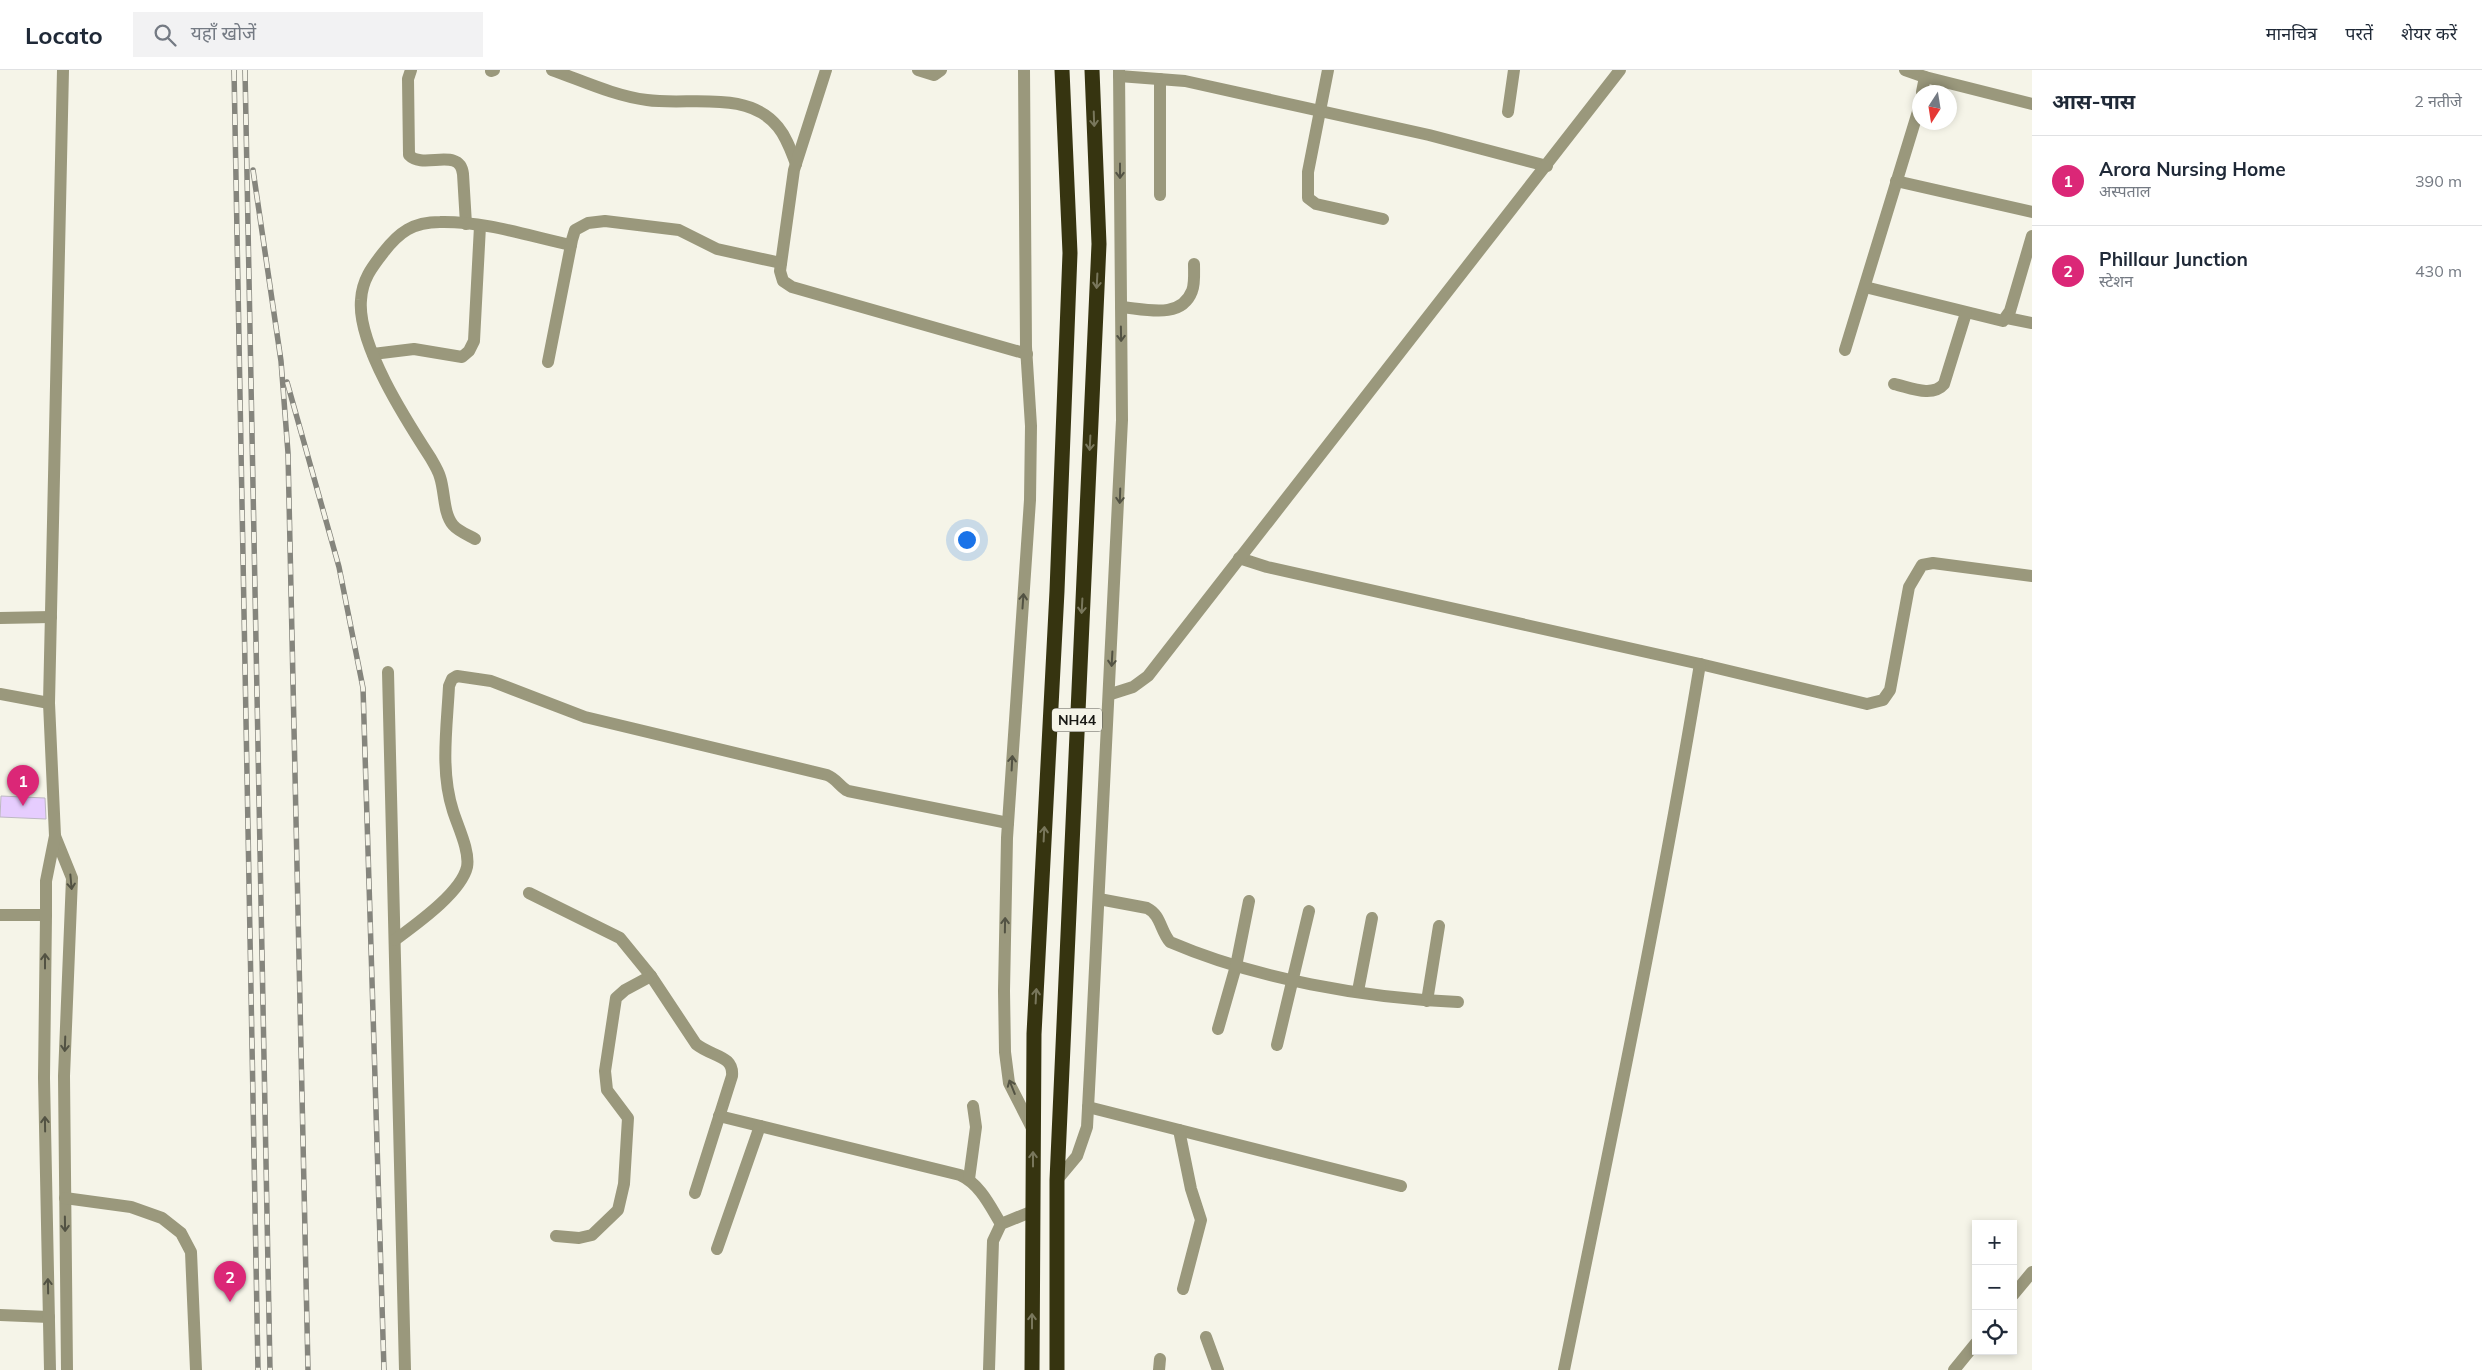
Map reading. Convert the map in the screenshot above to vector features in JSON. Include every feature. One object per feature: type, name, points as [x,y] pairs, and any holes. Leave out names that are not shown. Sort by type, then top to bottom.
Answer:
[{"type":"highway","name":"NH44","points":[[1032,1370],[1034,1034],[1057,591],[1070,253],[1062,70]]},
{"type":"highway","name":"NH44","points":[[1056,1370],[1057,1180],[1099,244],[1092,70]]},
{"type":"street","points":[[50,1370],[44,1078],[46,880],[55,836],[49,702],[63,70]]},
{"type":"street","points":[[410,70],[408,78],[409,155],[418,160],[451,160],[458,162],[462,167],[466,224]]},
{"type":"street","points":[[552,70],[630,97],[650,100],[724,102],[755,109],[778,126],[787,139],[796,164]]},
{"type":"street","points":[[826,70],[796,164],[780,263],[783,281],[792,287],[1027,354]]},
{"type":"street","points":[[918,70],[934,74],[941,70]]},
{"type":"street","points":[[1024,70],[1027,354],[1031,426],[1030,500],[1008,823],[1004,991],[1005,1052],[1009,1083],[1033,1130]]},
{"type":"street","points":[[1328,70],[1308,172],[1308,198],[1316,204],[1384,219]]},
{"type":"street","points":[[1508,112],[1514,70]]},
{"type":"street","points":[[1110,694],[1133,687],[1148,676],[1620,70]]},
{"type":"street","points":[[1905,70],[1925,78],[2032,104]]},
{"type":"street","points":[[1057,1180],[1077,1156],[1087,1127],[1110,694],[1122,420],[1119,73],[1185,80],[1320,109],[1546,166]]},
{"type":"street","points":[[1160,78],[1160,195]]},
{"type":"street","points":[[1924,85],[1925,78]]},
{"type":"street","points":[[1844,350],[1912,130]]},
{"type":"street","points":[[1896,182],[2032,212]]},
{"type":"street","points":[[548,362],[575,230],[588,223],[605,221],[679,230],[717,249],[780,263]]},
{"type":"street","points":[[475,539],[454,526],[449,519],[440,478],[402,412],[373,354],[364,327],[360,301],[369,272],[397,235],[410,228],[440,222],[480,226],[571,246]]},
{"type":"street","points":[[373,354],[414,349],[462,357],[469,351],[474,341],[480,226]]},
{"type":"street","points":[[2007,318],[2032,236]]},
{"type":"street","points":[[1121,307],[1177,309],[1185,303],[1192,291],[1194,264]]},
{"type":"street","points":[[1865,287],[2000,322],[2007,318],[2032,323]]},
{"type":"street","points":[[1894,384],[1929,391],[1939,389],[1944,384],[1966,313]]},
{"type":"street","points":[[1240,558],[1267,566],[1700,664],[1867,704],[1883,700],[1890,690],[1909,587],[1922,565],[1933,563],[2032,576]]},
{"type":"street","points":[[0,618],[51,617]]},
{"type":"street","points":[[1564,1370],[1649,952],[1675,817],[1700,664]]},
{"type":"street","points":[[388,672],[405,1370]]},
{"type":"street","points":[[395,940],[426,917],[443,900],[462,878],[467,867],[467,855],[450,802],[445,774],[449,686],[452,679],[456,676],[469,676],[491,681],[585,717],[827,775],[835,778],[848,791],[1008,823]]},
{"type":"street","points":[[0,694],[49,702]]},
{"type":"street","points":[[55,836],[72,878],[64,1076],[67,1370]]},
{"type":"street","points":[[529,893],[620,938],[651,976],[696,1044],[705,1052],[729,1060],[733,1067],[732,1076],[694,1193]]},
{"type":"street","points":[[1099,899],[1154,911],[1163,934],[1170,942],[1236,966],[1294,982],[1426,1001],[1458,1002]]},
{"type":"street","points":[[1218,1029],[1236,966],[1250,902]]},
{"type":"street","points":[[1277,1045],[1294,982],[1309,911]]},
{"type":"street","points":[[0,915],[46,916]]},
{"type":"street","points":[[1358,991],[1372,918]]},
{"type":"street","points":[[1426,1001],[1439,926]]},
{"type":"street","points":[[556,1236],[580,1238],[592,1234],[618,1210],[624,1184],[628,1118],[607,1090],[604,1071],[616,998],[625,990],[651,976]]},
{"type":"street","points":[[969,1179],[976,1127],[973,1106]]},
{"type":"street","points":[[1088,1107],[1400,1186]]},
{"type":"street","points":[[719,1116],[960,1174],[969,1179],[980,1191],[1000,1224]]},
{"type":"street","points":[[718,1248],[760,1126]]},
{"type":"street","points":[[1178,1130],[1190,1189],[1201,1220],[1183,1289]]},
{"type":"street","points":[[65,1198],[131,1207],[162,1218],[181,1233],[191,1252],[196,1370]]},
{"type":"street","points":[[989,1370],[993,1241],[1000,1224],[1033,1211]]},
{"type":"street","points":[[2017,1290],[2032,1272]]},
{"type":"street","points":[[0,1315],[49,1317]]},
{"type":"street","points":[[1206,1337],[1218,1370]]},
{"type":"street","points":[[1954,1370],[1972,1348]]},
{"type":"building","points":[[1,796],[45,798],[46,819],[0,817]]},
{"type":"railway","points":[[234,70],[258,1370]]},
{"type":"railway","points":[[245,70],[270,1370]]},
{"type":"railway","points":[[253,170],[281,361],[288,453],[308,1370]]},
{"type":"railway","points":[[287,382],[339,567],[363,688],[384,1370]]},
{"type":"place","name":"Arora Nursing Home","points":[[23,806]]},
{"type":"place","name":"Phillaur Junction","points":[[230,1302]]}]
